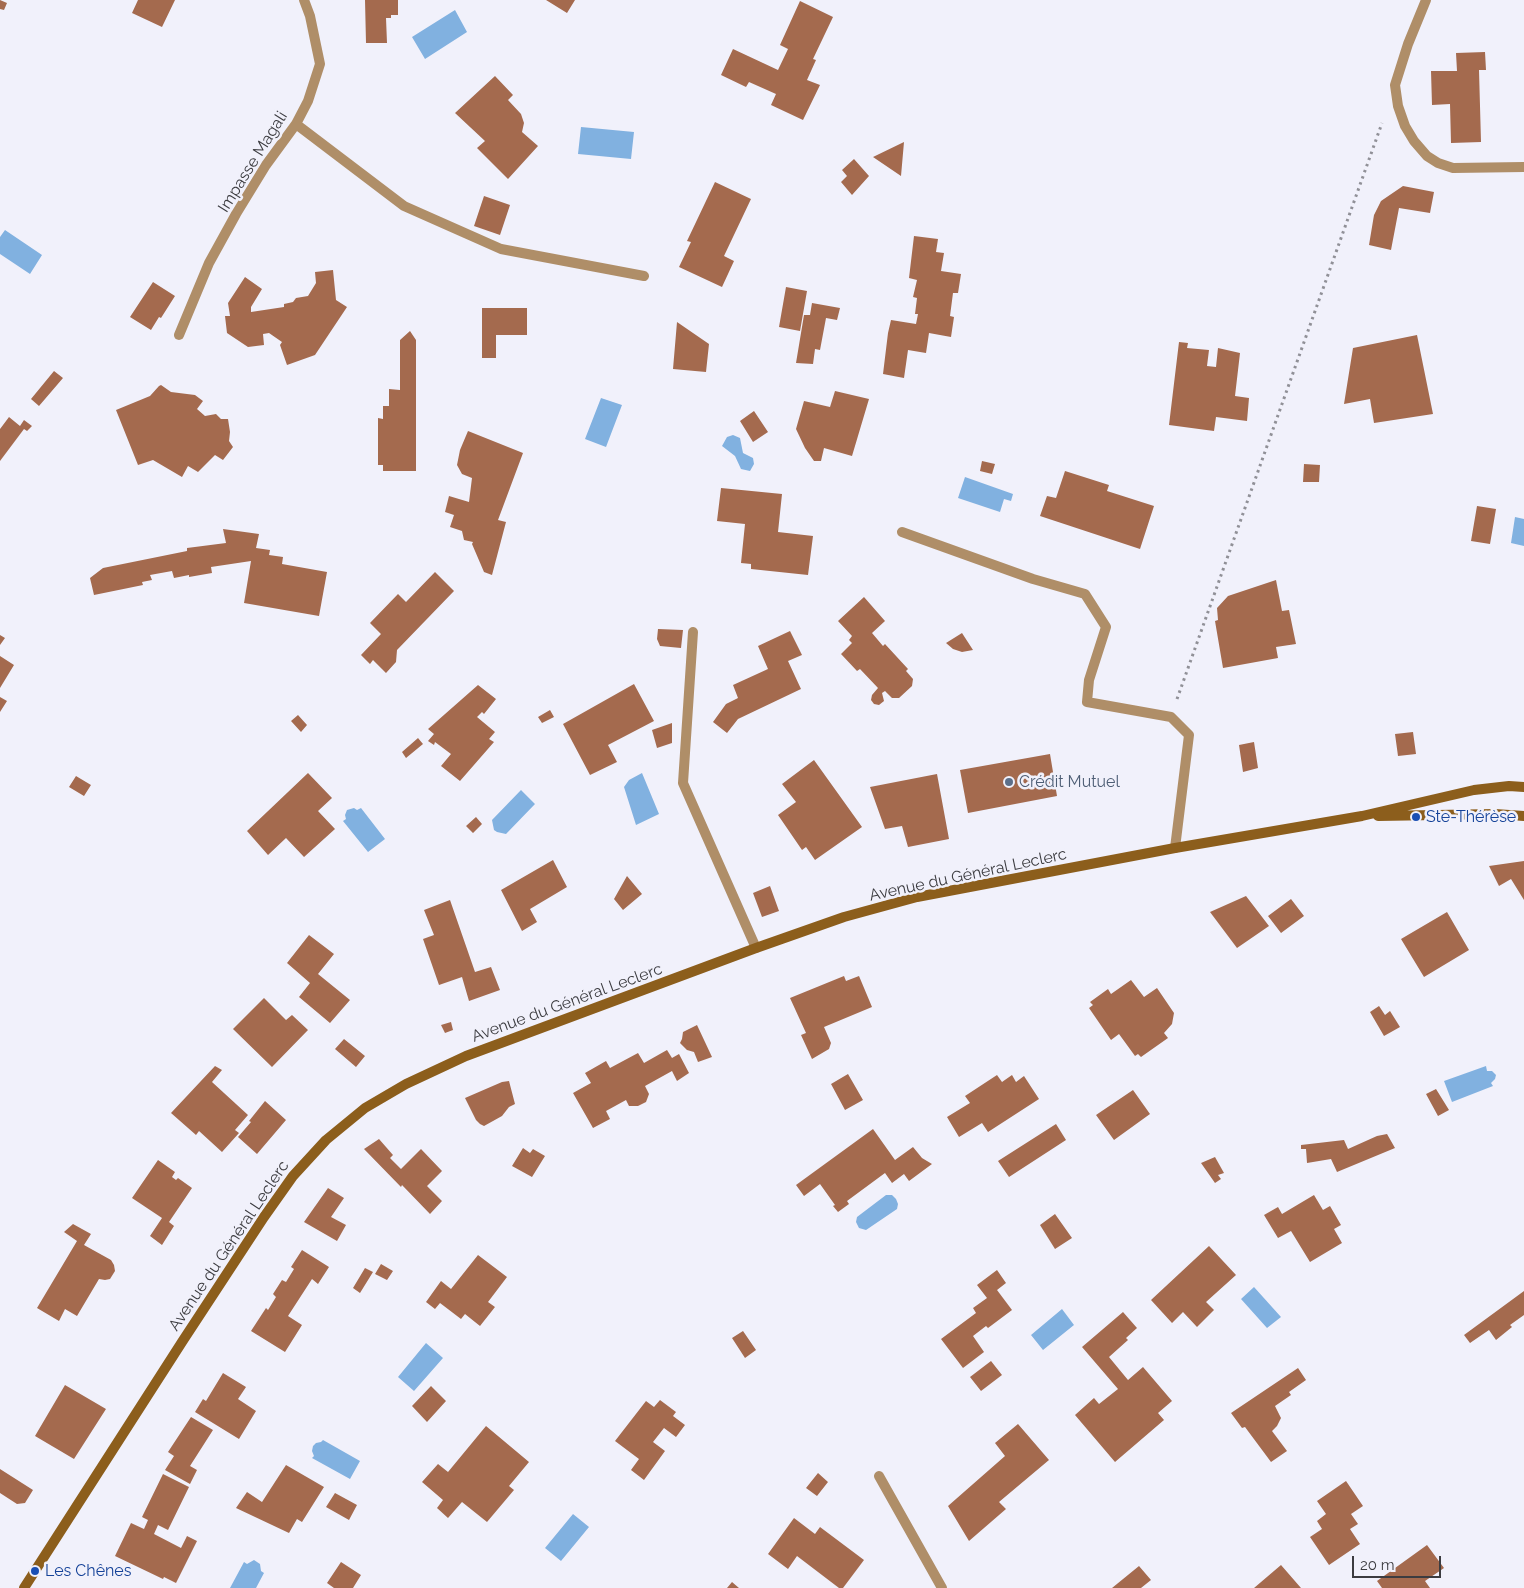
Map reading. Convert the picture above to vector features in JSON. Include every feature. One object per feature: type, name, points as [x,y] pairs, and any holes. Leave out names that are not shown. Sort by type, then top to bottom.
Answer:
[{"type":"main road","name":"Avenue du Général Leclerc","points":[[24,1588],[264,1217],[293,1176],[326,1140],[365,1108],[406,1084],[466,1056],[756,948],[844,917],[917,897],[1175,848],[1362,816],[1474,790],[1509,786],[1524,787]]},
{"type":"main road","name":"Avenue du Général Leclerc","points":[[1362,816],[1416,817],[1495,814],[1524,816]]},
{"type":"street","name":"Impasse Magali","points":[[179,335],[209,263],[266,165],[296,124],[308,101],[320,64],[310,16],[304,0]]},
{"type":"street","points":[[1426,0],[1408,44],[1395,85],[1398,106],[1405,126],[1414,141],[1427,156],[1453,168],[1524,167]]},
{"type":"street","points":[[296,124],[404,206],[501,249],[644,276]]},
{"type":"street","points":[[902,532],[1033,580],[1085,594],[1106,627],[1089,680],[1087,702],[1171,717],[1189,735],[1175,848]]},
{"type":"street","points":[[692,632],[683,783],[756,948]]},
{"type":"street","points":[[879,1476],[942,1588]]},
{"type":"path","points":[[1171,717],[1382,122]]},
{"type":"water","points":[[455,10],[467,32],[425,59],[412,37]]},
{"type":"water","points":[[581,127],[634,132],[631,159],[578,154]]},
{"type":"water","points":[[5,230],[42,255],[30,274],[0,254],[0,237]]},
{"type":"water","points":[[601,398],[622,405],[606,447],[585,439]]},
{"type":"water","points":[[733,435],[740,438],[743,453],[753,458],[754,464],[750,471],[741,469],[735,456],[722,446],[727,437]]},
{"type":"water","points":[[965,477],[1013,494],[1011,501],[1004,499],[1000,512],[958,498]]},
{"type":"water","points":[[1515,517],[1524,519],[1524,546],[1511,543]]},
{"type":"water","points":[[642,773],[659,814],[636,825],[624,787],[629,780]]},
{"type":"water","points":[[521,790],[535,804],[506,834],[497,832],[494,830],[492,820]]},
{"type":"water","points":[[354,808],[357,810],[361,808],[385,839],[368,852],[343,821],[346,819],[347,810]]},
{"type":"water","points":[[1486,1066],[1487,1071],[1492,1071],[1496,1075],[1491,1083],[1493,1086],[1452,1102],[1444,1081]]},
{"type":"water","points":[[886,1195],[892,1195],[896,1199],[897,1209],[866,1230],[859,1228],[856,1222],[857,1217]]},
{"type":"water","points":[[1254,1287],[1281,1317],[1267,1328],[1241,1299]]},
{"type":"water","points":[[1062,1309],[1074,1325],[1043,1350],[1031,1335]]},
{"type":"water","points":[[426,1343],[443,1358],[414,1391],[398,1377]]},
{"type":"water","points":[[323,1440],[360,1461],[350,1479],[312,1458],[314,1456],[313,1446]]},
{"type":"water","points":[[573,1514],[589,1527],[561,1561],[545,1548]]},
{"type":"water","points":[[254,1560],[260,1564],[261,1571],[264,1573],[256,1588],[230,1588],[244,1562],[247,1564]]},
{"type":"building","points":[[0,0],[7,3],[4,10],[0,9]]},
{"type":"building","points":[[138,0],[175,0],[162,27],[132,13]]},
{"type":"building","points":[[365,0],[398,0],[398,15],[391,15],[391,18],[386,18],[387,43],[366,43]]},
{"type":"building","points":[[546,0],[575,0],[567,13]]},
{"type":"building","points":[[800,1],[833,17],[813,59],[816,60],[807,80],[820,85],[803,120],[771,105],[776,94],[749,82],[746,87],[721,75],[733,49],[778,70],[788,49],[780,45]]},
{"type":"building","points":[[1485,52],[1486,70],[1479,70],[1481,142],[1451,143],[1450,104],[1432,105],[1431,71],[1457,71],[1456,53]]},
{"type":"building","points":[[495,76],[513,95],[508,100],[521,114],[524,123],[522,132],[538,146],[508,179],[477,148],[485,141],[455,113]]},
{"type":"building","points":[[904,142],[901,176],[873,157]]},
{"type":"building","points":[[854,159],[869,176],[852,195],[841,182],[847,176],[842,170]]},
{"type":"building","points":[[715,182],[751,199],[724,256],[734,261],[722,287],[679,267],[691,242],[687,241]]},
{"type":"building","points":[[1403,186],[1434,192],[1430,213],[1399,208],[1391,250],[1369,245],[1374,215],[1381,201]]},
{"type":"building","points":[[484,196],[510,205],[500,235],[474,226]]},
{"type":"building","points":[[914,236],[938,239],[936,252],[944,253],[941,271],[961,274],[958,293],[953,293],[950,316],[954,317],[951,337],[929,333],[926,353],[908,350],[904,378],[883,374],[891,320],[916,324],[918,314],[915,314],[917,298],[913,297],[917,280],[909,278]]},
{"type":"building","points":[[333,270],[336,300],[347,307],[315,355],[287,365],[280,345],[282,342],[269,333],[263,334],[264,345],[248,347],[227,333],[225,316],[230,316],[228,303],[245,277],[262,289],[251,307],[251,312],[284,307],[284,304],[293,302],[296,298],[308,296],[316,283],[315,272]]},
{"type":"building","points":[[153,282],[175,296],[151,330],[130,317]]},
{"type":"building","points":[[786,287],[807,291],[800,331],[779,327]]},
{"type":"building","points":[[812,303],[840,308],[837,320],[826,318],[820,350],[815,349],[813,364],[796,363],[804,315],[810,315]]},
{"type":"building","points":[[482,308],[527,308],[527,335],[496,335],[496,358],[482,358]]},
{"type":"building","points":[[677,322],[709,344],[706,372],[673,369]]},
{"type":"building","points":[[410,331],[416,340],[416,471],[383,471],[383,465],[378,465],[378,418],[383,419],[383,406],[389,406],[389,389],[400,390],[400,340]]},
{"type":"building","points":[[1417,335],[1433,414],[1374,423],[1370,399],[1344,404],[1353,348]]},
{"type":"building","points":[[1179,342],[1188,343],[1187,348],[1209,350],[1207,366],[1216,367],[1218,348],[1240,353],[1235,396],[1249,398],[1247,421],[1216,417],[1214,431],[1169,425]]},
{"type":"building","points":[[54,371],[63,378],[39,406],[31,399]]},
{"type":"building","points":[[161,385],[171,392],[195,395],[203,401],[197,409],[205,416],[216,414],[221,419],[228,419],[229,441],[233,447],[223,460],[215,455],[198,472],[188,466],[182,477],[153,460],[138,465],[116,410],[150,396]]},
{"type":"building","points":[[835,391],[869,399],[852,456],[824,448],[821,461],[814,461],[796,429],[804,401],[830,407]]},
{"type":"building","points":[[754,411],[768,432],[753,442],[740,421]]},
{"type":"building","points":[[9,417],[20,426],[24,420],[32,426],[27,431],[24,429],[0,461],[0,429]]},
{"type":"building","points":[[468,431],[523,453],[498,520],[506,522],[492,575],[484,572],[472,544],[473,542],[464,540],[462,531],[450,527],[454,515],[445,512],[449,496],[469,502],[472,478],[462,474],[457,465],[460,450]]},
{"type":"building","points":[[982,461],[995,464],[992,474],[980,471]]},
{"type":"building","points":[[1304,464],[1320,465],[1319,482],[1303,482]]},
{"type":"building","points":[[1065,471],[1109,485],[1107,491],[1154,506],[1140,549],[1040,516],[1047,496],[1056,498]]},
{"type":"building","points":[[721,488],[782,494],[778,532],[813,536],[808,575],[751,569],[751,564],[741,563],[745,524],[717,521]]},
{"type":"building","points":[[1477,506],[1496,509],[1490,544],[1471,541]]},
{"type":"building","points":[[223,529],[259,534],[256,548],[270,550],[269,555],[283,557],[282,564],[327,572],[319,616],[244,603],[251,561],[211,567],[212,573],[189,577],[189,575],[174,578],[172,571],[150,575],[152,580],[142,582],[143,585],[94,595],[90,578],[103,568],[187,551],[187,548],[226,543]]},
{"type":"building","points":[[435,572],[454,591],[397,650],[396,662],[386,673],[373,660],[370,664],[361,655],[381,634],[370,623],[398,594],[406,602]]},
{"type":"building","points":[[1276,580],[1282,611],[1289,610],[1296,644],[1276,647],[1278,658],[1223,668],[1215,621],[1218,620],[1217,608],[1228,596]]},
{"type":"building","points":[[864,597],[885,621],[872,633],[908,669],[906,671],[913,679],[912,686],[899,698],[892,698],[885,691],[882,693],[884,701],[879,705],[874,704],[871,700],[872,695],[878,688],[860,669],[857,671],[841,654],[852,643],[849,640],[852,636],[838,621]]},
{"type":"building","points":[[658,629],[683,630],[681,648],[660,646],[657,639]]},
{"type":"building","points":[[790,631],[802,655],[788,661],[801,689],[738,719],[727,733],[713,722],[726,704],[738,698],[733,685],[768,669],[758,646]]},
{"type":"building","points":[[962,633],[973,650],[962,652],[953,649],[946,643]]},
{"type":"building","points":[[0,635],[5,638],[0,645]]},
{"type":"building","points":[[0,656],[14,665],[0,688]]},
{"type":"building","points":[[634,684],[654,721],[608,745],[617,762],[590,775],[563,724]]},
{"type":"building","points":[[478,685],[496,699],[484,714],[482,712],[477,717],[495,732],[489,739],[494,742],[460,781],[441,766],[451,754],[435,742],[434,745],[428,741],[434,734],[428,729]]},
{"type":"building","points":[[0,697],[7,701],[0,712]]},
{"type":"building","points":[[550,710],[554,717],[542,723],[538,717]]},
{"type":"building","points":[[298,715],[307,725],[301,732],[291,721]]},
{"type":"building","points":[[672,723],[672,743],[657,748],[652,730]]},
{"type":"building","points":[[1413,732],[1416,754],[1398,756],[1395,734]]},
{"type":"building","points":[[418,738],[423,744],[406,758],[402,752]]},
{"type":"building","points":[[1254,742],[1258,768],[1243,772],[1239,745]]},
{"type":"building","points":[[1050,754],[1057,796],[968,813],[960,770]]},
{"type":"building","points":[[814,760],[862,827],[815,860],[806,847],[802,850],[778,815],[796,802],[782,784]]},
{"type":"building","points":[[308,773],[332,798],[318,811],[335,829],[304,857],[286,838],[268,855],[247,831]]},
{"type":"building","points":[[937,774],[949,839],[908,847],[902,826],[885,829],[870,787]]},
{"type":"building","points":[[76,776],[91,785],[84,796],[69,787]]},
{"type":"building","points":[[476,817],[482,824],[473,833],[466,826]]},
{"type":"building","points":[[553,860],[567,887],[530,909],[537,922],[522,931],[501,890]]},
{"type":"building","points":[[1524,861],[1524,900],[1511,879],[1499,886],[1489,866]]},
{"type":"building","points":[[627,876],[642,894],[623,910],[614,899]]},
{"type":"building","points":[[770,886],[779,911],[762,917],[753,893]]},
{"type":"building","points":[[1246,896],[1269,926],[1237,948],[1210,912]]},
{"type":"building","points":[[1291,899],[1304,916],[1281,933],[1268,916]]},
{"type":"building","points":[[450,900],[475,972],[491,967],[500,990],[469,1001],[462,977],[439,985],[423,939],[434,935],[424,910]]},
{"type":"building","points":[[1447,912],[1469,950],[1424,977],[1401,939]]},
{"type":"building","points":[[309,935],[334,954],[318,974],[350,1000],[330,1023],[299,997],[310,983],[287,963]]},
{"type":"building","points":[[844,976],[846,981],[859,976],[872,1007],[824,1027],[831,1043],[829,1049],[812,1059],[801,1035],[806,1033],[790,998]]},
{"type":"building","points":[[1131,980],[1144,997],[1157,988],[1174,1013],[1172,1024],[1164,1033],[1168,1038],[1141,1057],[1138,1054],[1135,1056],[1119,1034],[1111,1040],[1089,1008],[1093,1005],[1090,1002],[1108,989],[1111,994]]},
{"type":"building","points":[[264,998],[286,1020],[292,1015],[308,1030],[272,1067],[233,1029]]},
{"type":"building","points":[[1379,1006],[1385,1015],[1390,1011],[1400,1027],[1384,1036],[1370,1012]]},
{"type":"building","points":[[451,1022],[453,1030],[445,1033],[441,1025]]},
{"type":"building","points":[[697,1025],[712,1057],[698,1062],[694,1052],[687,1050],[680,1043],[683,1032]]},
{"type":"building","points":[[344,1039],[365,1056],[356,1067],[335,1049]]},
{"type":"building","points":[[667,1050],[672,1058],[679,1054],[689,1073],[677,1081],[672,1071],[645,1086],[649,1094],[646,1102],[638,1106],[629,1106],[626,1100],[606,1111],[610,1119],[593,1128],[573,1093],[591,1083],[585,1073],[606,1061],[610,1068],[638,1053],[644,1063]]},
{"type":"building","points":[[215,1066],[222,1070],[212,1082],[248,1115],[235,1130],[239,1133],[222,1152],[199,1131],[196,1135],[171,1113]]},
{"type":"building","points":[[848,1074],[863,1100],[845,1110],[831,1084]]},
{"type":"building","points":[[997,1075],[1002,1082],[1012,1075],[1016,1082],[1024,1076],[1039,1099],[988,1132],[982,1123],[959,1137],[947,1117],[970,1103],[965,1096]]},
{"type":"building","points":[[509,1081],[515,1104],[509,1107],[502,1116],[484,1126],[480,1124],[465,1098],[502,1082]]},
{"type":"building","points":[[1436,1089],[1449,1110],[1438,1116],[1426,1094]]},
{"type":"building","points":[[1133,1090],[1150,1114],[1114,1140],[1096,1115]]},
{"type":"building","points":[[265,1101],[286,1120],[257,1154],[238,1137]]},
{"type":"building","points":[[1056,1124],[1066,1140],[1009,1177],[998,1161]]},
{"type":"building","points":[[873,1129],[895,1160],[913,1147],[922,1158],[932,1164],[909,1181],[904,1174],[892,1183],[885,1173],[847,1201],[849,1204],[838,1212],[820,1184],[804,1196],[796,1185]]},
{"type":"building","points":[[1387,1134],[1395,1148],[1337,1172],[1331,1159],[1307,1163],[1306,1149],[1301,1149],[1301,1145],[1344,1140],[1348,1149],[1377,1136]]},
{"type":"building","points":[[379,1139],[393,1155],[390,1158],[401,1169],[421,1149],[442,1171],[427,1186],[442,1201],[430,1214],[364,1149]]},
{"type":"building","points":[[523,1148],[530,1153],[533,1149],[545,1156],[532,1177],[512,1166]]},
{"type":"building","points":[[1215,1157],[1224,1173],[1218,1175],[1221,1179],[1215,1183],[1201,1163]]},
{"type":"building","points":[[158,1160],[175,1172],[172,1177],[176,1180],[178,1178],[192,1188],[169,1222],[174,1226],[162,1245],[150,1236],[162,1218],[132,1198]]},
{"type":"building","points":[[328,1188],[344,1198],[331,1217],[346,1225],[337,1241],[304,1222]]},
{"type":"building","points":[[1314,1195],[1323,1210],[1330,1206],[1341,1225],[1334,1229],[1342,1243],[1310,1262],[1291,1231],[1278,1238],[1264,1215],[1278,1207],[1282,1214]]},
{"type":"building","points":[[1055,1214],[1072,1238],[1055,1249],[1040,1225]]},
{"type":"building","points":[[73,1224],[91,1234],[84,1245],[111,1260],[115,1271],[110,1279],[99,1279],[77,1316],[65,1309],[59,1321],[37,1308],[77,1241],[64,1232]]},
{"type":"building","points":[[1209,1246],[1236,1275],[1206,1302],[1214,1310],[1197,1327],[1183,1312],[1172,1323],[1151,1300]]},
{"type":"building","points":[[302,1250],[329,1267],[318,1284],[312,1279],[288,1316],[302,1325],[285,1352],[251,1331],[266,1308],[268,1310],[276,1297],[273,1294],[282,1280],[286,1282],[294,1269],[291,1267]]},
{"type":"building","points":[[478,1255],[507,1277],[488,1302],[495,1307],[480,1326],[465,1314],[461,1319],[440,1303],[435,1309],[426,1302],[441,1281],[451,1289]]},
{"type":"building","points":[[381,1264],[393,1271],[387,1280],[375,1274]]},
{"type":"building","points":[[365,1268],[373,1272],[360,1293],[353,1288]]},
{"type":"building","points":[[997,1270],[1006,1283],[997,1290],[1012,1310],[988,1328],[986,1326],[973,1336],[984,1352],[963,1368],[941,1339],[976,1313],[973,1308],[987,1298],[977,1285]]},
{"type":"building","points":[[1524,1291],[1524,1315],[1510,1325],[1512,1327],[1496,1340],[1489,1330],[1470,1343],[1464,1335]]},
{"type":"building","points":[[1123,1312],[1137,1328],[1126,1338],[1128,1340],[1109,1357],[1128,1380],[1143,1367],[1172,1401],[1158,1413],[1164,1420],[1115,1462],[1075,1415],[1094,1398],[1099,1404],[1118,1389],[1082,1347]]},
{"type":"building","points":[[743,1331],[756,1350],[745,1358],[732,1338]]},
{"type":"building","points":[[991,1361],[1002,1375],[981,1391],[970,1377]]},
{"type":"building","points":[[1298,1368],[1306,1380],[1289,1392],[1291,1395],[1275,1406],[1281,1418],[1272,1431],[1287,1451],[1271,1462],[1245,1427],[1242,1428],[1231,1413]]},
{"type":"building","points":[[223,1373],[246,1387],[238,1399],[256,1411],[239,1439],[195,1412],[203,1399],[206,1401]]},
{"type":"building","points":[[65,1385],[106,1409],[74,1459],[35,1436]]},
{"type":"building","points":[[431,1386],[446,1401],[427,1422],[412,1406]]},
{"type":"building","points":[[660,1400],[676,1412],[673,1416],[685,1425],[676,1437],[664,1428],[653,1442],[665,1451],[644,1480],[631,1470],[639,1459],[615,1441],[646,1401],[654,1407]]},
{"type":"building","points":[[191,1417],[213,1430],[190,1466],[197,1470],[190,1484],[165,1470],[174,1456],[168,1452]]},
{"type":"building","points":[[1018,1424],[1049,1460],[999,1502],[1006,1509],[969,1541],[948,1506],[1005,1456],[995,1443]]},
{"type":"building","points":[[486,1426],[529,1462],[509,1486],[514,1490],[487,1522],[462,1502],[448,1518],[437,1508],[443,1500],[422,1482],[438,1464],[448,1472]]},
{"type":"building","points":[[286,1465],[324,1487],[302,1522],[297,1519],[289,1533],[236,1508],[247,1492],[262,1502]]},
{"type":"building","points":[[0,1469],[33,1490],[25,1503],[17,1504],[0,1493]]},
{"type":"building","points":[[818,1473],[828,1482],[817,1496],[806,1488]]},
{"type":"building","points":[[163,1474],[189,1487],[168,1530],[158,1525],[154,1534],[181,1548],[187,1536],[197,1541],[176,1583],[164,1577],[163,1579],[115,1556],[131,1523],[144,1529],[148,1520],[142,1517]]},
{"type":"building","points":[[1346,1481],[1363,1506],[1351,1514],[1358,1524],[1350,1529],[1360,1544],[1329,1565],[1310,1537],[1322,1529],[1317,1521],[1326,1514],[1317,1501]]},
{"type":"building","points":[[335,1493],[357,1505],[349,1520],[326,1507]]},
{"type":"building","points":[[794,1518],[815,1534],[820,1527],[864,1560],[843,1588],[839,1588],[797,1556],[788,1569],[768,1554]]},
{"type":"building","points":[[1427,1545],[1444,1568],[1425,1581],[1430,1588],[1382,1588],[1377,1581]]},
{"type":"building","points":[[341,1562],[361,1575],[353,1588],[334,1588],[327,1583]]},
{"type":"building","points":[[1281,1565],[1301,1588],[1254,1588]]},
{"type":"building","points":[[1139,1566],[1151,1580],[1141,1588],[1112,1588]]},
{"type":"building","points":[[732,1582],[739,1588],[727,1588]]},
{"type":"place","name":"Crédit Mutuel","points":[[1009,782]]},
{"type":"place","name":"Ste-Thérèse","points":[[1416,817]]},
{"type":"place","name":"Les Chênes","points":[[35,1571]]}]
